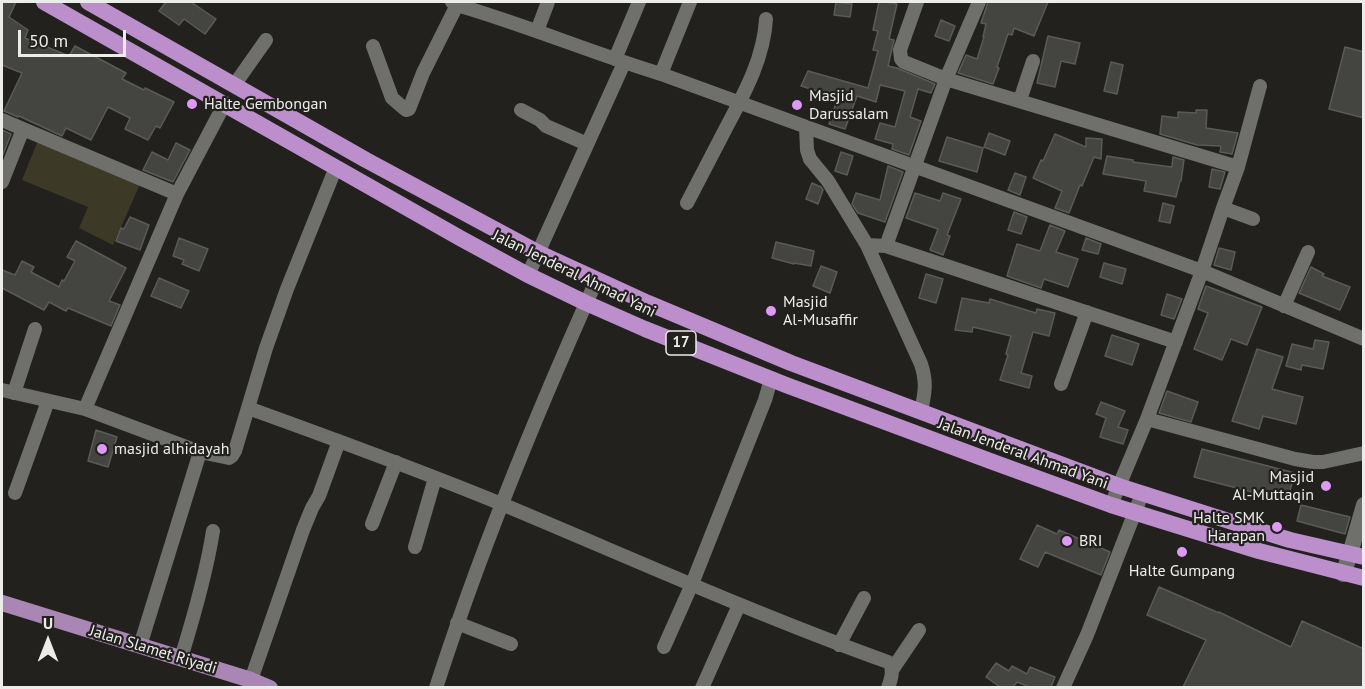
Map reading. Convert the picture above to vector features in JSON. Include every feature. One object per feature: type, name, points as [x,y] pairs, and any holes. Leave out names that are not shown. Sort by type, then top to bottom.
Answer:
[{"type":"highway","name":"Jalan Jenderal Ahmad Yani","points":[[44,2],[528,275],[645,329],[771,379],[1134,512],[1259,551],[1364,578]]},
{"type":"highway","name":"Jalan Jenderal Ahmad Yani","points":[[88,2],[366,160],[539,253],[648,303],[751,347],[1119,486],[1254,530],[1357,556]]},
{"type":"main road","name":"Jalan Slamet Riyadi","points":[[2,603],[270,687]]},
{"type":"street","points":[[537,30],[548,2]]},
{"type":"street","points":[[528,275],[587,144],[620,61],[639,2]]},
{"type":"street","points":[[661,74],[690,2]]},
{"type":"street","points":[[917,2],[900,50],[901,59],[904,62],[946,79],[1238,167]]},
{"type":"street","points":[[886,246],[946,79],[979,2]]},
{"type":"street","points":[[373,46],[392,98],[405,110],[409,109],[423,73],[462,4],[915,165],[1202,271],[1364,339]]},
{"type":"street","points":[[687,203],[739,103],[763,45],[766,19]]},
{"type":"street","points":[[235,84],[266,40]]},
{"type":"street","points":[[1020,100],[1033,61]]},
{"type":"street","points":[[1111,504],[1147,419],[1202,271],[1238,167],[1260,86]]},
{"type":"street","points":[[85,409],[177,194],[225,103]]},
{"type":"street","points":[[521,110],[540,120],[546,126],[587,144]]},
{"type":"street","points":[[2,120],[177,194]]},
{"type":"street","points":[[806,127],[807,150],[810,159],[828,181],[867,245],[924,375],[926,389],[921,411]]},
{"type":"street","points":[[2,182],[23,129]]},
{"type":"street","points":[[35,329],[8,392],[85,409],[200,452],[225,458],[232,456],[280,309],[336,167]]},
{"type":"street","points":[[1223,208],[1252,219]]},
{"type":"street","points":[[867,245],[886,246],[1176,342]]},
{"type":"street","points":[[1284,306],[1308,252]]},
{"type":"street","points":[[436,687],[501,504],[597,279]]},
{"type":"street","points":[[1061,384],[1087,312]]},
{"type":"street","points":[[664,647],[692,584],[765,400],[771,379]]},
{"type":"street","points":[[15,493],[48,401]]},
{"type":"street","points":[[248,408],[396,462],[739,605],[888,662],[892,670],[888,687]]},
{"type":"street","points":[[1147,419],[1313,462],[1364,453]]},
{"type":"street","points":[[251,680],[303,530],[319,496],[339,441]]},
{"type":"street","points":[[140,646],[200,452]]},
{"type":"street","points":[[372,524],[396,462]]},
{"type":"street","points":[[415,547],[435,478]]},
{"type":"street","points":[[1063,687],[1087,635],[1142,494]]},
{"type":"street","points":[[1343,574],[1357,556],[1364,505]]},
{"type":"street","points":[[181,658],[197,605],[213,531]]},
{"type":"street","points":[[839,645],[864,598]]},
{"type":"street","points":[[702,687],[739,605]]},
{"type":"street","points":[[457,623],[511,644]]},
{"type":"street","points":[[892,670],[919,630]]},
{"type":"shaded area","points":[[39,138],[141,182],[113,245],[79,228],[88,207],[22,180]]},
{"type":"building","points":[[2,2],[16,2],[9,17],[28,30],[25,38],[69,56],[75,46],[126,73],[122,79],[174,102],[160,128],[156,126],[148,140],[125,129],[130,118],[108,107],[91,140],[66,128],[62,136],[4,111],[22,73],[2,65]]},
{"type":"building","points":[[166,2],[191,2],[216,19],[205,34],[184,19],[179,25],[159,11]]},
{"type":"building","points":[[836,2],[852,4],[850,17],[834,15]]},
{"type":"building","points":[[879,2],[897,4],[889,39],[894,40],[888,66],[935,84],[931,93],[918,89],[910,117],[921,121],[909,155],[892,149],[893,144],[875,139],[880,123],[895,127],[905,91],[880,85],[876,102],[857,96],[845,129],[829,124],[838,97],[801,86],[808,71],[868,88],[878,51],[873,50],[878,31],[873,30]]},
{"type":"building","points":[[988,2],[1048,2],[1034,36],[1014,28],[1012,35],[1008,34],[993,84],[958,73],[966,55],[977,59],[986,24],[981,23]]},
{"type":"building","points":[[941,20],[955,26],[949,41],[935,36]]},
{"type":"building","points":[[1048,36],[1080,43],[1075,64],[1061,61],[1055,87],[1037,83]]},
{"type":"building","points":[[1345,47],[1364,52],[1364,118],[1329,109]]},
{"type":"building","points":[[1111,62],[1123,65],[1117,94],[1104,91]]},
{"type":"building","points":[[1196,110],[1207,110],[1206,128],[1238,133],[1232,154],[1220,152],[1221,146],[1197,145],[1160,134],[1162,116],[1178,118],[1178,112],[1196,113]]},
{"type":"building","points":[[2,130],[11,134],[2,157]]},
{"type":"building","points":[[989,133],[1010,141],[1005,155],[984,147]]},
{"type":"building","points":[[1055,134],[1086,147],[1086,138],[1102,139],[1101,159],[1094,157],[1069,213],[1055,208],[1062,191],[1033,178]]},
{"type":"building","points":[[947,137],[983,148],[977,172],[939,161]]},
{"type":"building","points":[[176,143],[190,150],[173,182],[143,170],[152,152],[168,160]]},
{"type":"building","points":[[841,152],[853,156],[847,175],[835,171]]},
{"type":"building","points":[[1107,156],[1172,167],[1173,157],[1184,160],[1176,197],[1144,191],[1146,181],[1103,174]]},
{"type":"building","points":[[888,166],[903,172],[885,222],[858,213],[852,204],[856,193],[880,200]]},
{"type":"building","points":[[1212,169],[1225,172],[1220,189],[1209,187]]},
{"type":"building","points":[[1015,173],[1026,177],[1020,195],[1008,190]]},
{"type":"building","points":[[812,183],[823,190],[818,204],[806,199]]},
{"type":"building","points":[[915,193],[940,201],[943,193],[961,199],[947,235],[950,236],[943,255],[930,250],[938,229],[906,218]]},
{"type":"building","points":[[1163,203],[1174,206],[1170,223],[1159,221]]},
{"type":"building","points":[[1014,212],[1027,217],[1021,234],[1008,230]]},
{"type":"building","points":[[130,217],[149,225],[140,250],[116,241],[121,228],[124,229]]},
{"type":"building","points":[[1050,225],[1065,231],[1056,252],[1078,259],[1068,287],[1044,279],[1041,288],[1007,276],[1017,244],[1040,251]]},
{"type":"building","points":[[179,238],[208,249],[199,271],[182,264],[184,260],[173,256]]},
{"type":"building","points":[[1086,238],[1101,244],[1098,254],[1082,250]]},
{"type":"building","points":[[76,241],[126,268],[109,301],[120,305],[111,326],[68,308],[66,311],[49,302],[44,310],[2,288],[2,270],[15,275],[22,261],[34,267],[31,272],[59,287],[75,261],[67,257]]},
{"type":"building","points":[[776,242],[814,251],[811,266],[772,258]]},
{"type":"building","points":[[1219,248],[1235,252],[1231,270],[1214,265]]},
{"type":"building","points":[[1104,263],[1126,269],[1122,284],[1100,277]]},
{"type":"building","points":[[821,266],[837,272],[830,293],[813,286]]},
{"type":"building","points":[[1311,267],[1324,274],[1322,276],[1350,287],[1340,310],[1299,293]]},
{"type":"building","points":[[926,274],[943,279],[936,303],[919,298]]},
{"type":"building","points":[[159,278],[189,291],[181,308],[151,296]]},
{"type":"building","points":[[1206,286],[1262,307],[1247,345],[1231,339],[1222,360],[1194,349],[1208,313],[1198,309]]},
{"type":"building","points":[[1167,294],[1182,299],[1174,319],[1161,315]]},
{"type":"building","points":[[962,298],[989,303],[990,299],[1036,313],[1037,309],[1055,313],[1049,336],[1033,332],[1021,373],[1032,376],[1029,388],[1000,380],[1011,336],[973,327],[972,332],[955,330]]},
{"type":"building","points":[[1112,335],[1139,344],[1132,365],[1105,356]]},
{"type":"building","points":[[1315,340],[1329,342],[1323,369],[1302,365],[1301,370],[1286,366],[1292,344],[1313,349]]},
{"type":"building","points":[[1257,349],[1283,357],[1272,389],[1303,397],[1296,424],[1263,416],[1259,429],[1232,421]]},
{"type":"building","points":[[1167,391],[1198,402],[1191,422],[1159,413]]},
{"type":"building","points":[[1101,402],[1125,411],[1118,427],[1128,430],[1123,444],[1100,437],[1106,418],[1096,414]]},
{"type":"building","name":"masjid alhidayah","points":[[96,430],[117,437],[108,467],[88,461]]},
{"type":"building","points":[[1202,449],[1295,473],[1287,501],[1194,477]]},
{"type":"building","points":[[1301,505],[1350,517],[1345,534],[1297,521]]},
{"type":"building","points":[[1037,525],[1057,534],[1059,530],[1110,552],[1101,575],[1045,552],[1038,567],[1020,559]]},
{"type":"building","points":[[1159,587],[1219,612],[1291,647],[1302,621],[1364,649],[1364,687],[1183,687],[1206,640],[1147,615]]},
{"type":"building","points":[[996,663],[1009,671],[1012,666],[1027,674],[1030,667],[1055,677],[1051,687],[1030,687],[1017,682],[1013,687],[1000,687],[986,677]]},
{"type":"place","name":"Halte Gembongan","points":[[192,104]]},
{"type":"place","name":"Masjid Darussalam","points":[[797,105]]},
{"type":"place","name":"Masjid Al-Musaffir","points":[[771,311]]},
{"type":"place","name":"masjid alhidayah","points":[[102,449]]},
{"type":"place","name":"Masjid Al-Muttaqin","points":[[1326,486]]},
{"type":"place","name":"Halte SMK Harapan","points":[[1277,527]]},
{"type":"place","name":"BRI","points":[[1067,541]]},
{"type":"place","name":"Halte Gumpang","points":[[1182,552]]}]
